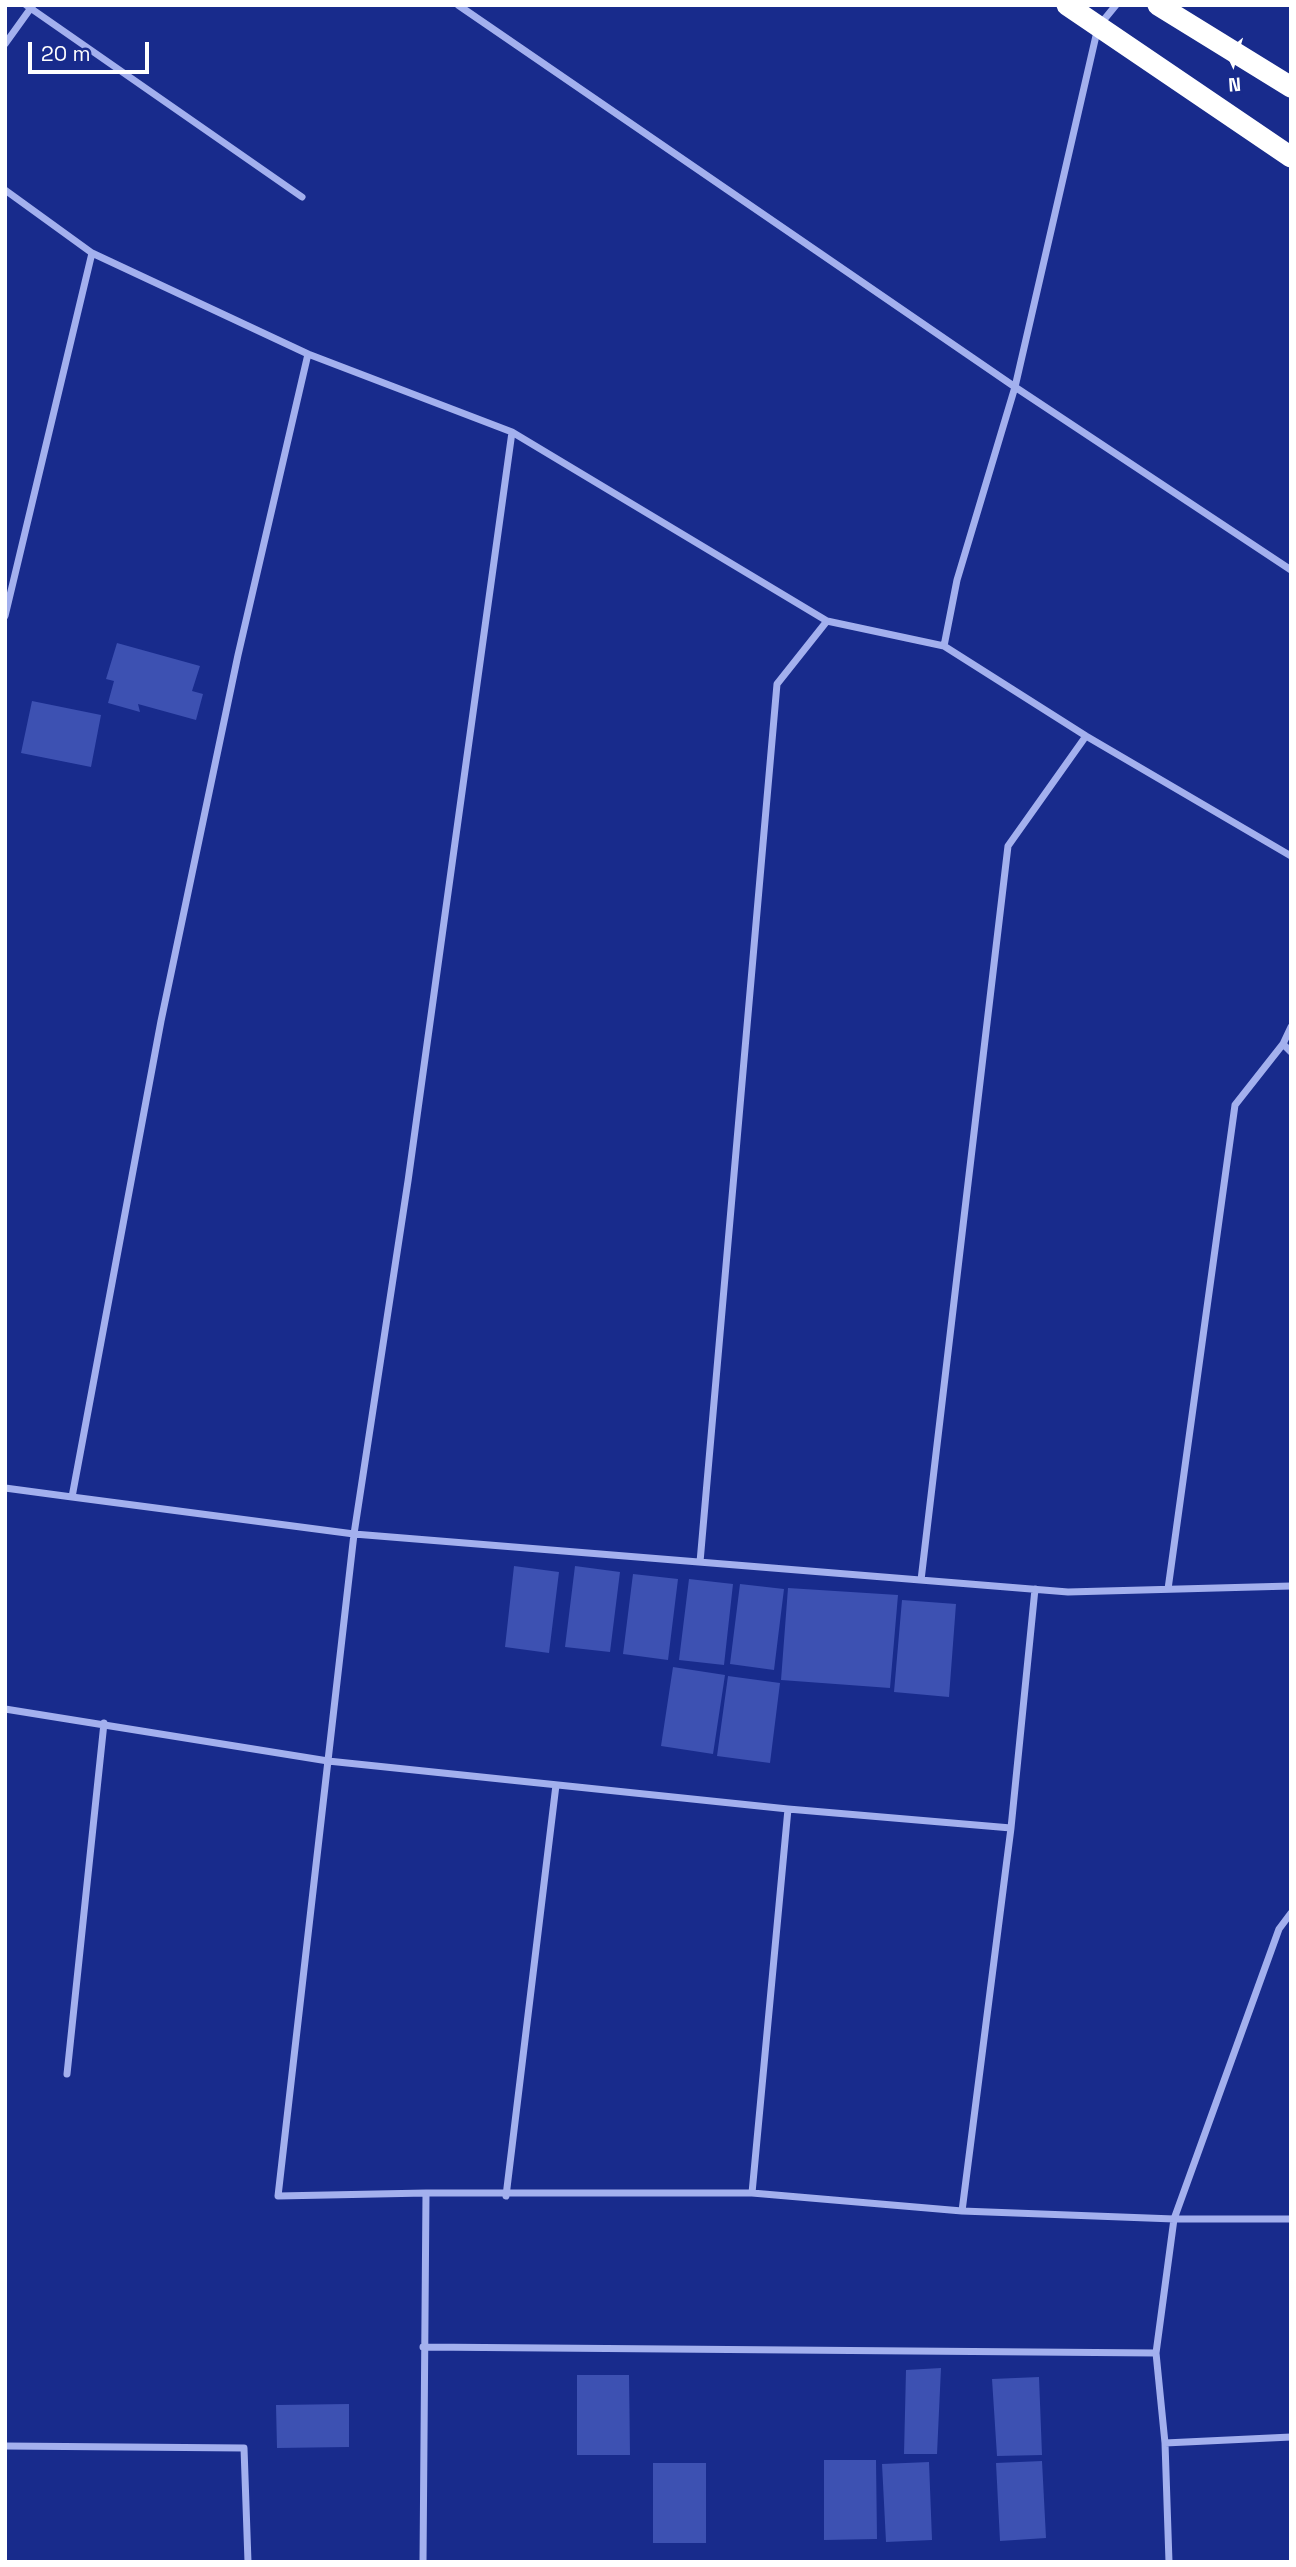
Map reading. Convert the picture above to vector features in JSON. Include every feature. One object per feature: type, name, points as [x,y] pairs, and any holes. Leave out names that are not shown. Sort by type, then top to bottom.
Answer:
[{"type":"highway","points":[[1067,5],[1291,157]]},
{"type":"highway","points":[[1157,5],[1291,87]]},
{"type":"street","points":[[458,5],[1014,387],[1291,570]]},
{"type":"street","points":[[944,646],[957,580],[1014,387],[1098,27],[1116,5]]},
{"type":"street","points":[[5,44],[30,6],[302,197]]},
{"type":"street","points":[[5,190],[92,253],[308,354],[512,432],[827,621],[944,646],[1086,736],[1291,856]]},
{"type":"street","points":[[5,616],[92,253]]},
{"type":"street","points":[[72,1497],[173,967],[238,655],[308,354]]},
{"type":"street","points":[[512,432],[408,1181],[354,1534],[278,2196],[752,2193],[962,2211],[1174,2219],[1291,2219]]},
{"type":"street","points":[[700,1562],[777,684],[827,621]]},
{"type":"street","points":[[921,1580],[1008,846],[1086,736]]},
{"type":"street","points":[[1168,1589],[1235,1105],[1283,1044],[1291,1027]]},
{"type":"street","points":[[1283,1044],[1291,1052]]},
{"type":"street","points":[[5,1488],[354,1534],[1068,1592],[1291,1586]]},
{"type":"street","points":[[962,2211],[1011,1828],[1035,1588]]},
{"type":"street","points":[[5,1709],[328,1761],[788,1810],[1011,1828]]},
{"type":"street","points":[[67,2074],[104,1724]]},
{"type":"street","points":[[506,2196],[556,1785]]},
{"type":"street","points":[[752,2193],[788,1810]]},
{"type":"street","points":[[1168,2562],[1165,2442],[1156,2353],[1174,2219],[1279,1929],[1291,1913]]},
{"type":"street","points":[[423,2562],[426,2193]]},
{"type":"street","points":[[423,2347],[1156,2353]]},
{"type":"street","points":[[1165,2442],[1291,2437]]},
{"type":"street","points":[[5,2446],[244,2448],[248,2562]]},
{"type":"building","points":[[117,643],[200,666],[192,691],[203,694],[196,720],[138,704],[140,712],[108,703],[114,681],[106,679]]},
{"type":"building","points":[[32,701],[101,715],[91,767],[21,753]]},
{"type":"building","points":[[514,1566],[559,1572],[549,1653],[505,1647]]},
{"type":"building","points":[[575,1566],[620,1572],[610,1652],[565,1647]]},
{"type":"building","points":[[633,1574],[678,1579],[668,1660],[623,1654]]},
{"type":"building","points":[[689,1579],[733,1584],[724,1665],[679,1660]]},
{"type":"building","points":[[740,1584],[784,1589],[774,1670],[730,1664]]},
{"type":"building","points":[[788,1588],[898,1595],[890,1688],[781,1680]]},
{"type":"building","points":[[902,1600],[956,1604],[949,1697],[894,1692]]},
{"type":"building","points":[[673,1667],[725,1675],[713,1754],[661,1746]]},
{"type":"building","points":[[728,1676],[780,1683],[770,1763],[717,1756]]},
{"type":"building","points":[[941,2368],[937,2454],[904,2454],[906,2370]]},
{"type":"building","points":[[577,2375],[629,2375],[630,2455],[577,2455]]},
{"type":"building","points":[[1039,2377],[1042,2455],[997,2456],[992,2379]]},
{"type":"building","points":[[349,2404],[349,2447],[277,2448],[276,2405]]},
{"type":"building","points":[[824,2460],[876,2460],[877,2539],[824,2540]]},
{"type":"building","points":[[1042,2461],[1046,2538],[1000,2541],[996,2463]]},
{"type":"building","points":[[929,2462],[932,2540],[886,2542],[882,2464]]},
{"type":"building","points":[[653,2463],[706,2463],[706,2543],[653,2543]]}]
